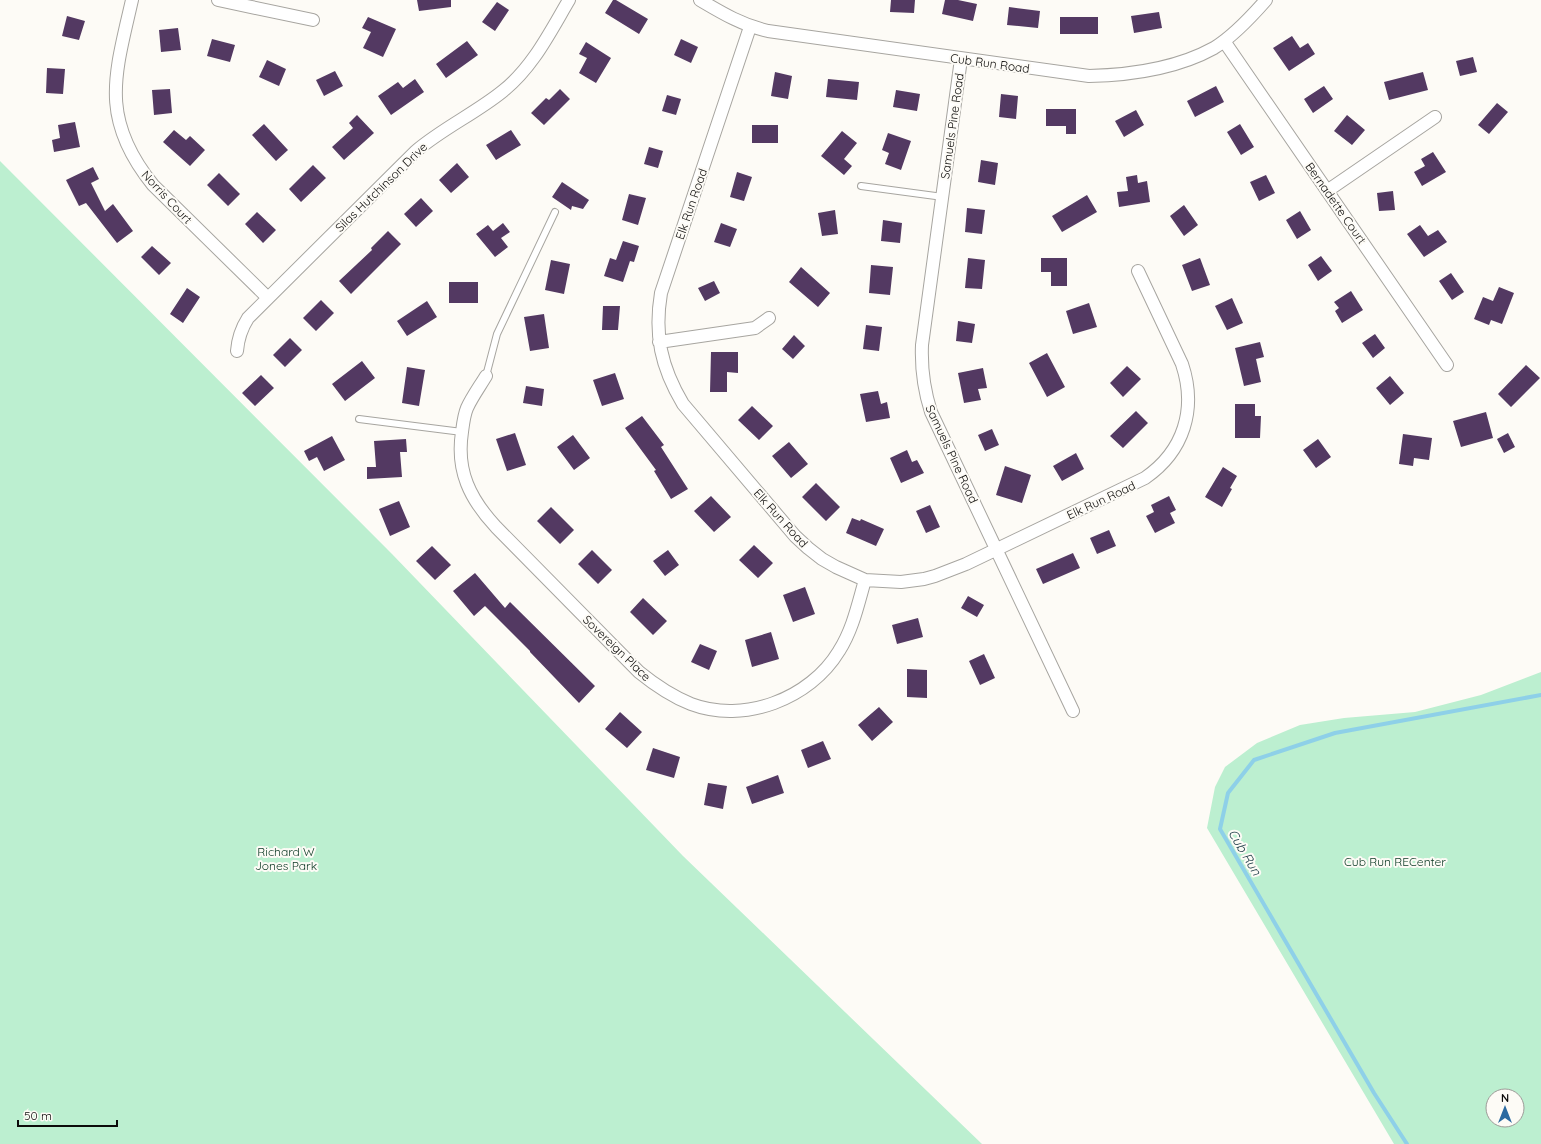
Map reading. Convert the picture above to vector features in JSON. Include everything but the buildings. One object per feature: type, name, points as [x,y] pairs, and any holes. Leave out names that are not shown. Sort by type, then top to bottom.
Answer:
[{"type":"street","name":"Norris Court","points":[[132,0],[119,61],[116,86],[118,118],[123,136],[131,154],[141,170],[153,184],[268,298]]},
{"type":"street","points":[[218,0],[313,20]]},
{"type":"street","name":"Silas Hutchinson Drive","points":[[237,351],[242,328],[248,318],[416,152],[431,138],[503,91],[520,76],[533,59],[569,0]]},
{"type":"street","name":"Cub Run Road","points":[[700,0],[733,20],[750,27],[768,31],[1089,76],[1119,76],[1149,71],[1178,63],[1209,50],[1224,41],[1266,0]]},
{"type":"street","name":"Elk Run Road","points":[[750,27],[661,293],[658,317],[659,342],[666,372],[673,388],[683,404],[795,536],[822,559],[836,568],[865,580],[901,582],[935,576],[996,549],[1145,478],[1167,460],[1182,435],[1185,426],[1189,406],[1189,390],[1182,364],[1138,270]]},
{"type":"street","name":"Bernadette Court","points":[[1224,41],[1448,365]]},
{"type":"street","name":"Samuels Pine Road","points":[[961,59],[922,345],[921,359],[924,386],[931,412],[1073,711]]},
{"type":"street","points":[[1327,191],[1435,117]]},
{"type":"street","points":[[659,342],[755,328],[769,318]]},
{"type":"street","name":"Sovereign Place","points":[[486,376],[467,408],[460,446],[461,464],[465,481],[472,498],[482,513],[639,672],[655,685],[673,696],[692,704],[712,709],[748,709],[784,699],[803,688],[815,679],[831,663],[840,651],[853,623],[865,580]]},
{"type":"lane","points":[[861,186],[943,197]]},
{"type":"lane","points":[[486,376],[497,334],[555,212]]},
{"type":"lane","points":[[359,419],[462,432]]},
{"type":"green space","name":"Richard W Jones Park","points":[[0,161],[392,554],[683,856],[982,1144],[0,1144]]},
{"type":"green space","name":"Cub Run RECenter","points":[[1541,672],[1541,1144],[1394,1144],[1207,828],[1215,787],[1225,767],[1257,743],[1300,725],[1344,718],[1415,712],[1481,695]]},
{"type":"waterway","name":"Cub Run","points":[[1407,1144],[1374,1093],[1220,829],[1228,793],[1254,760],[1335,733],[1541,695]]}]
